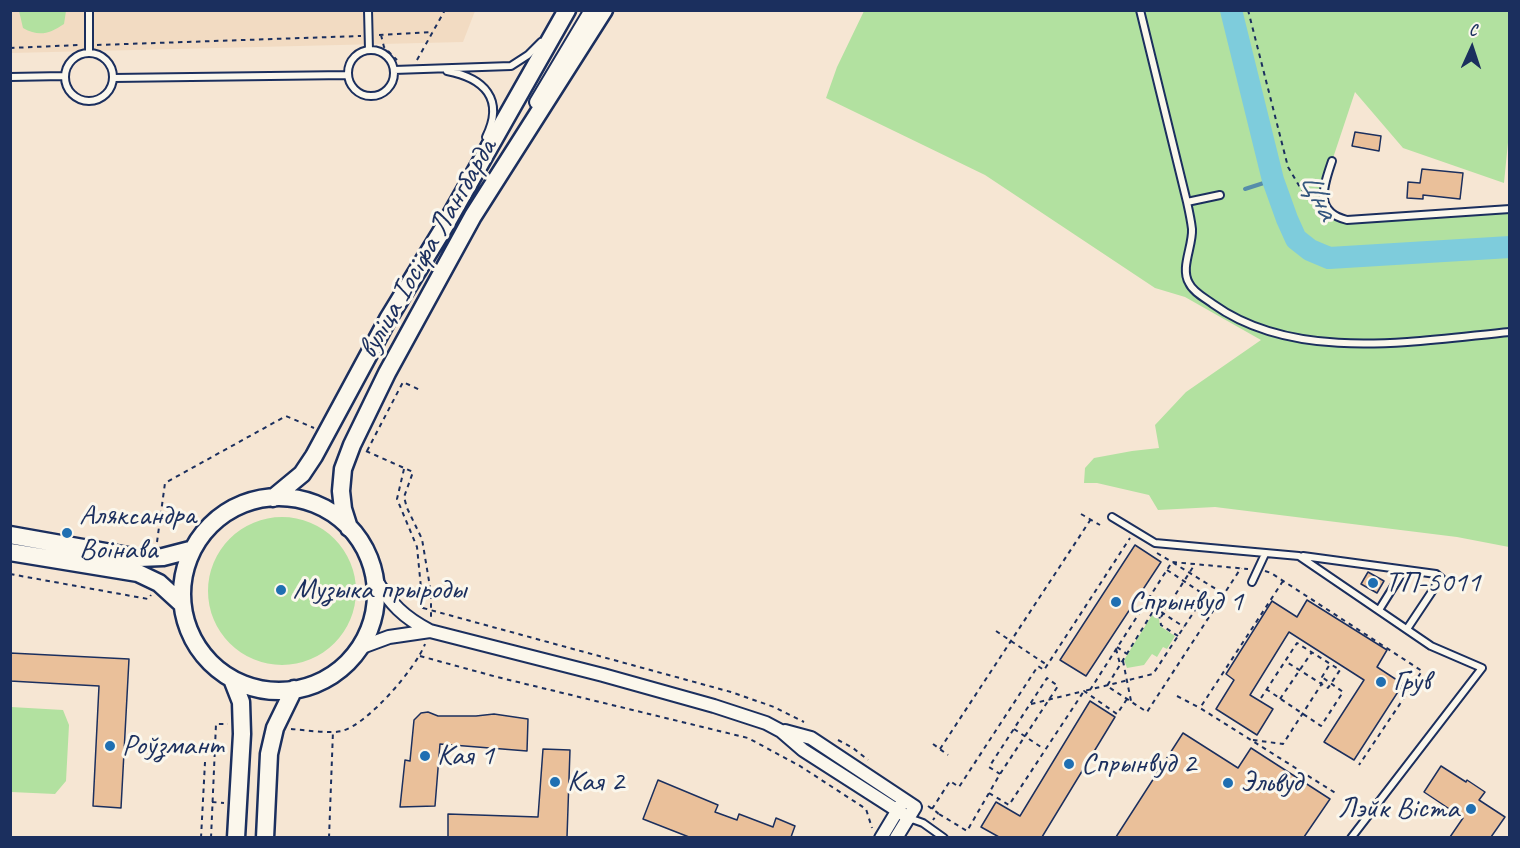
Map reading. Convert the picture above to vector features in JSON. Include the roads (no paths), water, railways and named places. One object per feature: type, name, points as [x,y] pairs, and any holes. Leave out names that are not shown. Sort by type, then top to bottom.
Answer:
[{"type":"main road","name":"вуліца Іосіфа Лангбарда","points":[[273,498],[302,474],[314,456],[388,320],[443,229],[567,10]]},
{"type":"main road","name":"вуліца Іосіфа Лангбарда","points":[[350,529],[340,491],[343,469],[352,445],[387,373],[472,216],[604,10]]},
{"type":"main road","points":[[273,498],[287,499],[315,505],[350,529],[366,552],[375,579],[376,593],[375,615],[369,635],[353,659],[334,676],[315,685],[294,689],[245,685],[211,661],[197,644],[186,625],[182,604],[183,568],[190,550],[200,535],[220,516],[246,503],[273,498]]},
{"type":"main road","points":[[10,535],[139,558],[163,557],[190,550]]},
{"type":"main road","points":[[10,552],[138,573],[159,583],[182,604]]},
{"type":"main road","points":[[232,678],[242,702],[236,837]]},
{"type":"main road","points":[[265,837],[269,754],[274,728],[294,689]]},
{"type":"street","points":[[472,216],[520,128],[591,10]]},
{"type":"street","points":[[375,579],[398,610],[412,622],[430,630],[692,700],[766,723],[782,731],[811,738],[906,809]]},
{"type":"street","points":[[362,647],[389,637],[430,630]]},
{"type":"street","points":[[877,834],[906,809]]},
{"type":"street","points":[[896,837],[906,809]]},
{"type":"lane","points":[[89,49],[89,11],[94,10]]},
{"type":"lane","points":[[368,10],[369,50]]},
{"type":"lane","points":[[394,70],[510,66],[528,55],[543,40],[560,10]]},
{"type":"lane","points":[[1140,10],[1187,202],[1192,231],[1186,271],[1188,283],[1197,292],[1228,315],[1262,330],[1313,342],[1386,343],[1509,332]]},
{"type":"lane","points":[[89,49],[109,63],[113,78],[112,85],[102,97],[88,101],[73,96],[68,90],[64,76],[69,62],[89,49]]},
{"type":"lane","points":[[369,50],[384,54],[390,59],[394,70],[388,88],[376,95],[361,93],[350,82],[348,75],[356,56],[369,50]]},
{"type":"lane","points":[[434,69],[469,76],[489,94],[494,108],[491,128],[475,160],[471,177]]},
{"type":"lane","points":[[113,78],[348,75]]},
{"type":"lane","points":[[10,77],[64,76]]},
{"type":"lane","points":[[1332,161],[1324,185],[1323,198],[1330,212],[1337,218],[1347,220],[1509,209]]},
{"type":"lane","points":[[1187,202],[1220,195]]},
{"type":"lane","points":[[1112,517],[1155,543],[1299,556],[1436,574],[1441,578],[1407,629]]},
{"type":"lane","points":[[1252,582],[1265,554]]},
{"type":"lane","points":[[1299,556],[1431,646],[1482,668],[1352,837]]},
{"type":"lane","points":[[1379,610],[1404,570]]},
{"type":"lane","points":[[906,809],[944,837]]},
{"type":"lane","points":[[906,809],[923,823]]},
{"type":"waterway","name":"Цна","points":[[1231,10],[1273,180],[1296,239],[1310,250],[1329,258],[1510,247]]},
{"type":"waterway","points":[[1245,189],[1273,180]]},
{"type":"place","name":"Аляксандра Воінава","points":[[67,533]]},
{"type":"place","name":"ТП-5011","points":[[1373,583]]},
{"type":"place","name":"Музыка прыроды","points":[[281,590]]},
{"type":"place","name":"Спрынвуд 1","points":[[1116,602]]},
{"type":"place","name":"Грув","points":[[1381,682]]},
{"type":"place","name":"Роўзмант","points":[[110,746]]},
{"type":"place","name":"Кая 1","points":[[425,756]]},
{"type":"place","name":"Спрынвуд 2","points":[[1069,764]]},
{"type":"place","name":"Кая 2","points":[[555,782]]},
{"type":"place","name":"Эльвуд","points":[[1228,783]]},
{"type":"place","name":"Лэйк Вiста","points":[[1471,809]]}]
